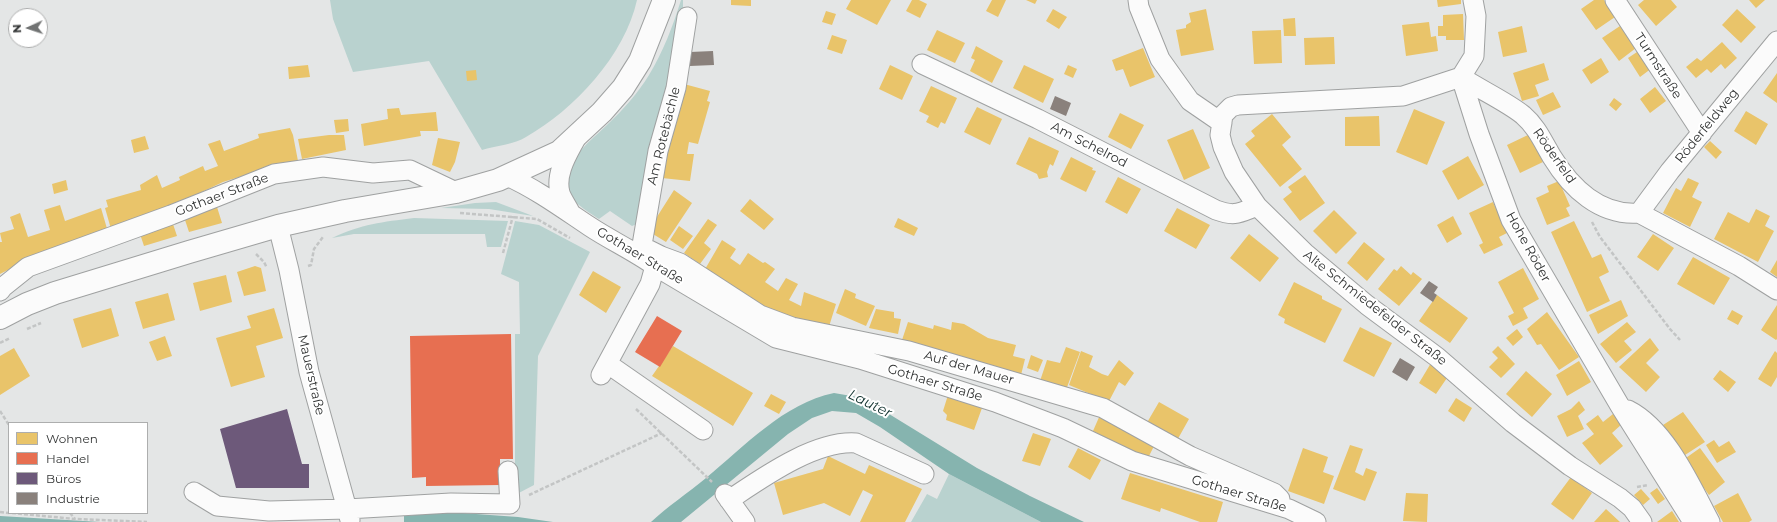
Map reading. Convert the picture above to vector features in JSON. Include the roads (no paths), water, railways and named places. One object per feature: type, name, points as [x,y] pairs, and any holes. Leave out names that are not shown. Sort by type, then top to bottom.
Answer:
[{"type":"main road","points":[[1,316],[26,304],[55,293],[278,226],[345,211],[455,203],[507,176],[559,152],[602,112],[624,88],[640,61],[664,0]]},
{"type":"street","points":[[1138,0],[1139,7],[1160,59],[1190,101],[1222,123],[1223,115],[1231,107],[1238,105],[1403,96],[1461,77],[1474,56],[1476,16],[1473,0]]},
{"type":"street","name":"Turmstraße","points":[[1615,0],[1702,133]]},
{"type":"street","name":"Am Rotebächle","points":[[639,249],[658,152],[676,88],[687,18]]},
{"type":"street","name":"Röderfeldweg","points":[[1639,213],[1777,41]]},
{"type":"street","name":"Am Schelrod","points":[[922,64],[1038,119],[1216,210],[1229,215],[1238,214],[1257,206]]},
{"type":"street","name":"Röderfeld","points":[[1461,77],[1523,115],[1539,132],[1552,156],[1568,180],[1583,194],[1607,210],[1626,214],[1639,213],[1739,266],[1777,290]]},
{"type":"street","name":"Hohe Röder","points":[[1461,77],[1479,134],[1511,220],[1620,406],[1692,522]]},
{"type":"street","name":"Alte Schmiedefelder Straße","points":[[1222,123],[1220,135],[1223,147],[1234,172],[1257,206],[1305,254],[1367,305],[1438,357],[1513,423],[1570,466],[1620,498],[1632,508],[1642,522]]},
{"type":"street","name":"Gothaer Straße","points":[[570,212],[560,192],[559,178],[563,161],[577,136]]},
{"type":"street","name":"Gothaer Straße","points":[[0,291],[28,267],[171,215],[274,174],[323,167],[373,173],[410,170],[455,203]]},
{"type":"street","name":"Gothaer Straße","points":[[507,176],[526,185],[590,226],[639,249],[660,268],[776,338],[860,359],[995,402],[1062,428],[1132,461],[1289,509],[1316,522]]},
{"type":"street","name":"Mauerstraße","points":[[278,226],[289,270],[309,372],[348,515]]},
{"type":"street","name":"Auf der Mauer","points":[[639,249],[680,263],[760,315],[792,327],[910,351],[1103,408],[1190,456],[1274,493],[1289,509]]},
{"type":"street","points":[[660,268],[650,284],[605,370],[703,430]]},
{"type":"street","points":[[1620,406],[1639,416],[1671,451],[1710,522]]},
{"type":"street","points":[[745,522],[727,497],[769,473],[805,455],[832,444],[844,442],[856,443],[924,474]]},
{"type":"street","points":[[194,492],[217,506],[269,512],[348,515],[451,502],[510,504],[508,471]]},
{"type":"water","name":"Lauter","points":[[834,393],[863,398],[977,468],[1084,522],[1041,522],[949,474],[880,427],[856,413],[832,411],[812,418],[788,434],[681,522],[651,522],[750,440],[782,416],[798,406],[816,398]]},
{"type":"water","points":[[448,512],[518,517],[553,522],[404,522],[404,516]]},
{"type":"water","points":[[0,516],[101,522],[0,522]]}]
